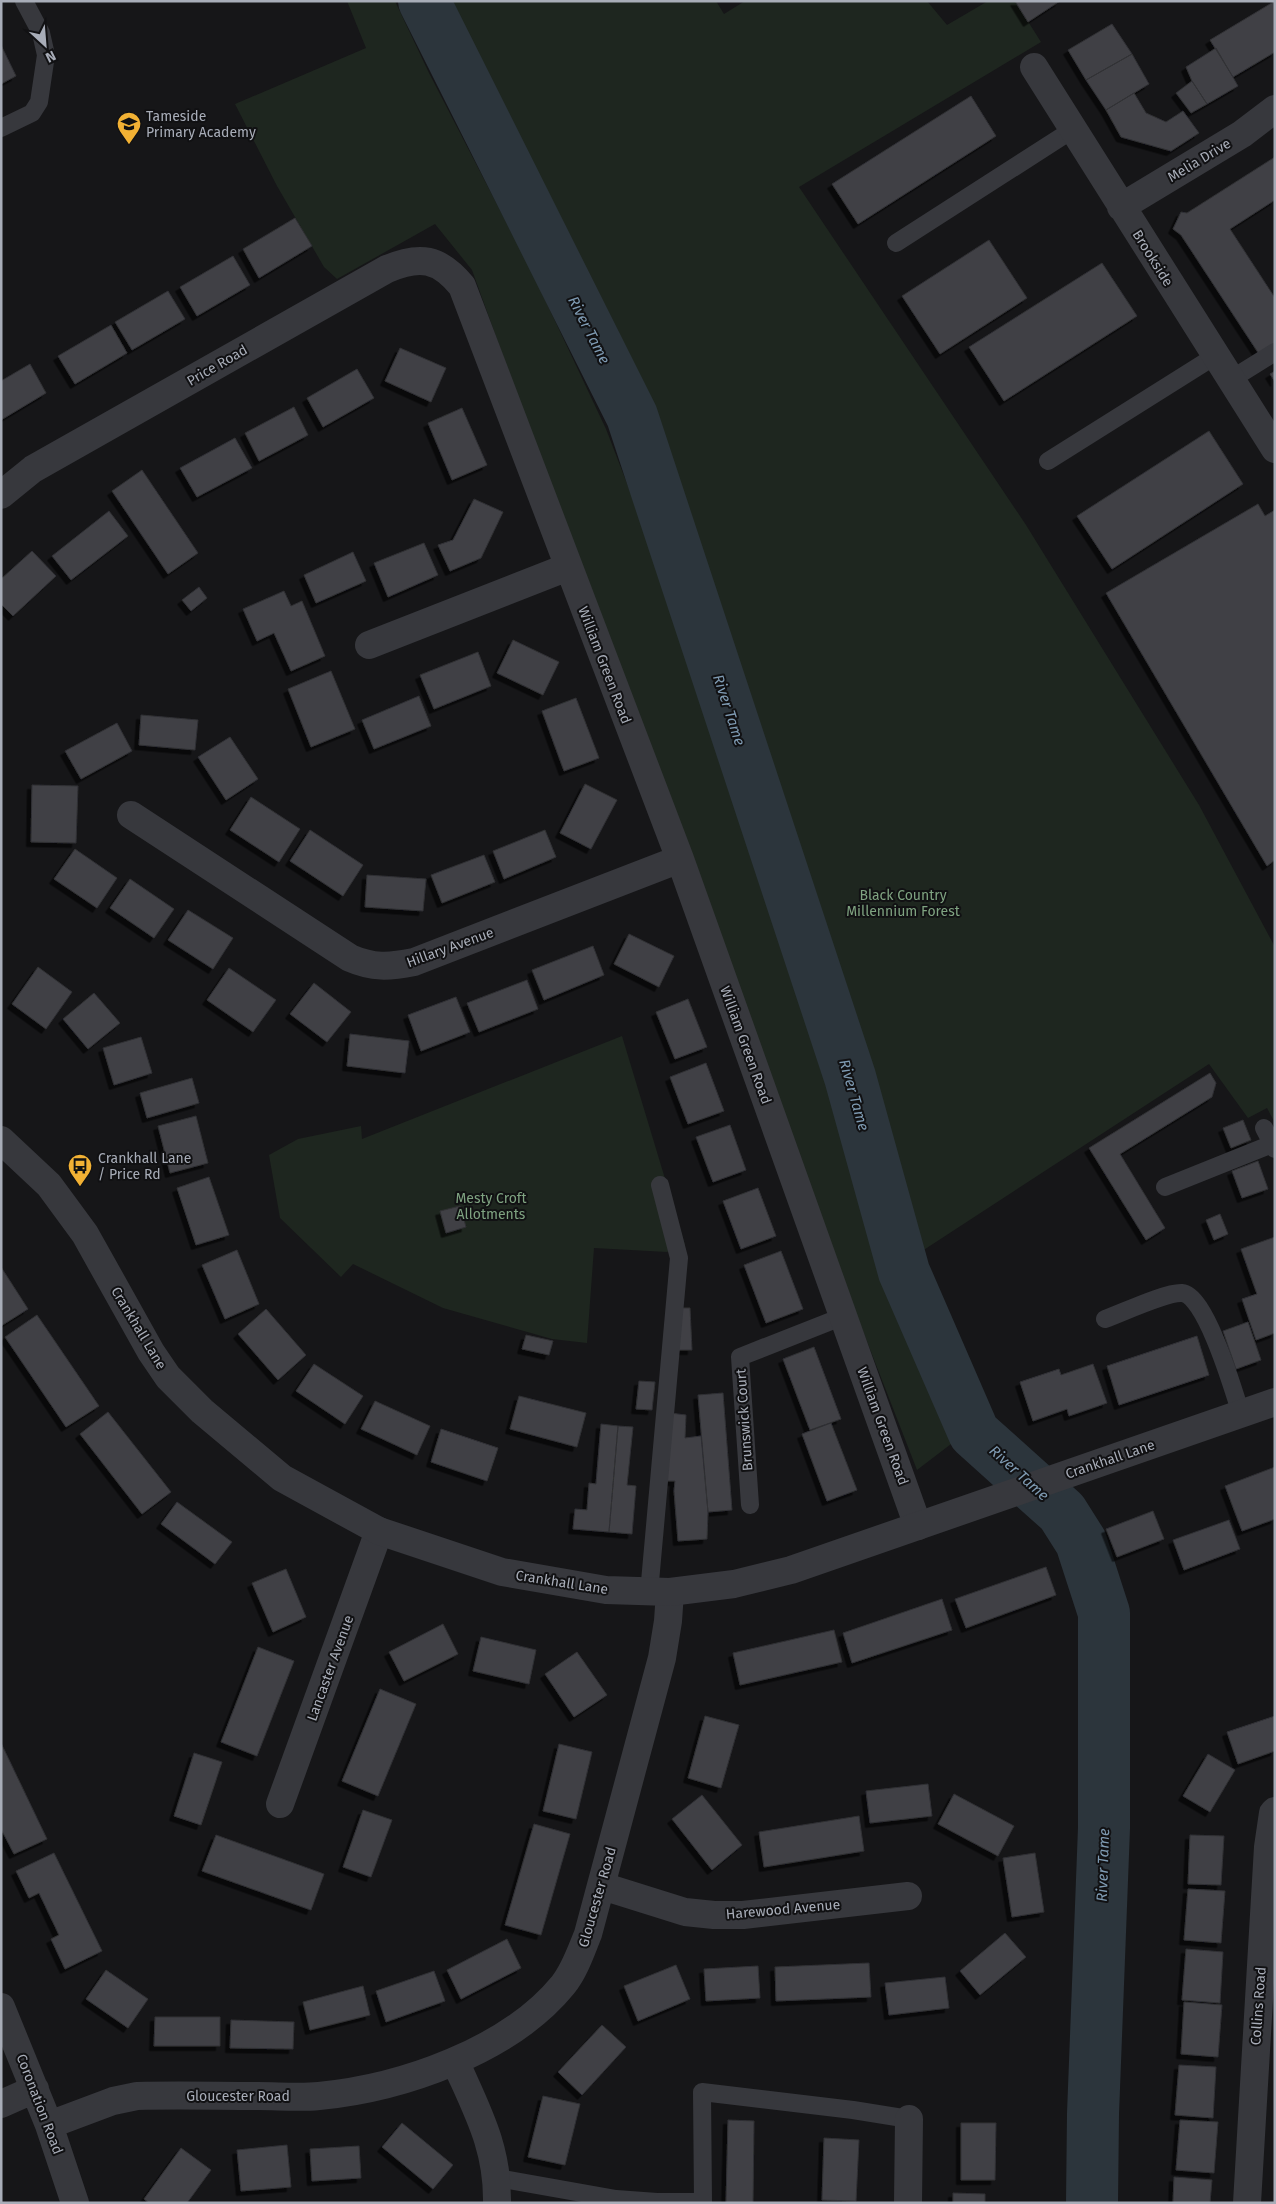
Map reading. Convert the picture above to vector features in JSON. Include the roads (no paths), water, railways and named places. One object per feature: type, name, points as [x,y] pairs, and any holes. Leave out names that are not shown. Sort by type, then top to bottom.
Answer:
[{"type":"street","name":"Brookside","points":[[1034,67],[1275,449]]},
{"type":"street","name":"Melia Drive","points":[[1121,207],[1242,134],[1275,108]]},
{"type":"street","name":"Price Road","points":[[1,495],[34,469],[387,269],[414,261],[428,261],[442,266]]},
{"type":"street","name":"William Green Road","points":[[442,266],[462,286],[680,859],[918,1526]]},
{"type":"street","points":[[368,645],[568,567]]},
{"type":"street","name":"Hillary Avenue","points":[[131,816],[350,958],[365,964],[390,967],[414,962],[680,859]]},
{"type":"street","name":"Crankhall Lane","points":[[1,1140],[49,1185],[85,1234],[152,1352],[168,1376],[202,1411],[282,1478],[379,1531],[502,1572],[572,1586],[660,1593],[734,1584],[791,1570],[1275,1402]]},
{"type":"street","name":"Lancaster Avenue","points":[[280,1804],[379,1531]]},
{"type":"street","name":"Gloucester Road","points":[[49,2125],[113,2101],[137,2096],[318,2096],[374,2087],[455,2061],[516,2028],[543,2006],[564,1984],[576,1964],[588,1934],[602,1886],[662,1658],[668,1621],[660,1593]]},
{"type":"street","name":"Collins Road","points":[[1247,2203],[1268,1846],[1273,1813],[1275,1811]]},
{"type":"street","name":"Harewood Avenue","points":[[602,1886],[685,1912],[714,1915],[743,1915],[908,1896]]},
{"type":"street","name":"Coronation Road","points":[[1,2007],[49,2125],[75,2203]]},
{"type":"street","points":[[455,2061],[493,2153],[497,2190]]},
{"type":"street","points":[[1,2104],[35,2089]]},
{"type":"street","points":[[908,2203],[909,2119]]},
{"type":"lane","points":[[1,128],[32,113],[39,102],[46,55],[41,33],[24,1]]},
{"type":"lane","points":[[896,243],[1072,130]]},
{"type":"lane","points":[[1230,380],[1275,352]]},
{"type":"lane","points":[[1048,461],[1215,356]]},
{"type":"lane","points":[[1165,1187],[1273,1147],[1264,1128]]},
{"type":"lane","points":[[660,1185],[679,1258],[660,1593]]},
{"type":"lane","points":[[1105,1319],[1164,1297],[1181,1293],[1190,1296],[1214,1334],[1241,1414]]},
{"type":"lane","name":"Brunswick Court","points":[[750,1505],[740,1357],[844,1316]]},
{"type":"lane","points":[[497,2190],[657,2202],[703,2202],[702,2092],[853,2110],[909,2119]]},
{"type":"waterway","name":"River Tame","points":[[424,1],[632,416],[850,1077],[904,1272],[974,1433],[1062,1512],[1081,1542],[1104,1613],[1104,1828],[1093,2114],[1092,2203]]},
{"type":"place","name":"Tameside Primary Academy","points":[[129,145]]},
{"type":"place","name":"Crankhall Lane / Price Rd","points":[[80,1187]]},
{"type":"park label","name":"Black Country Millennium Forest","points":[[903,904]]},
{"type":"park label","name":"Mesty Croft Allotments","points":[[491,1206]]}]
